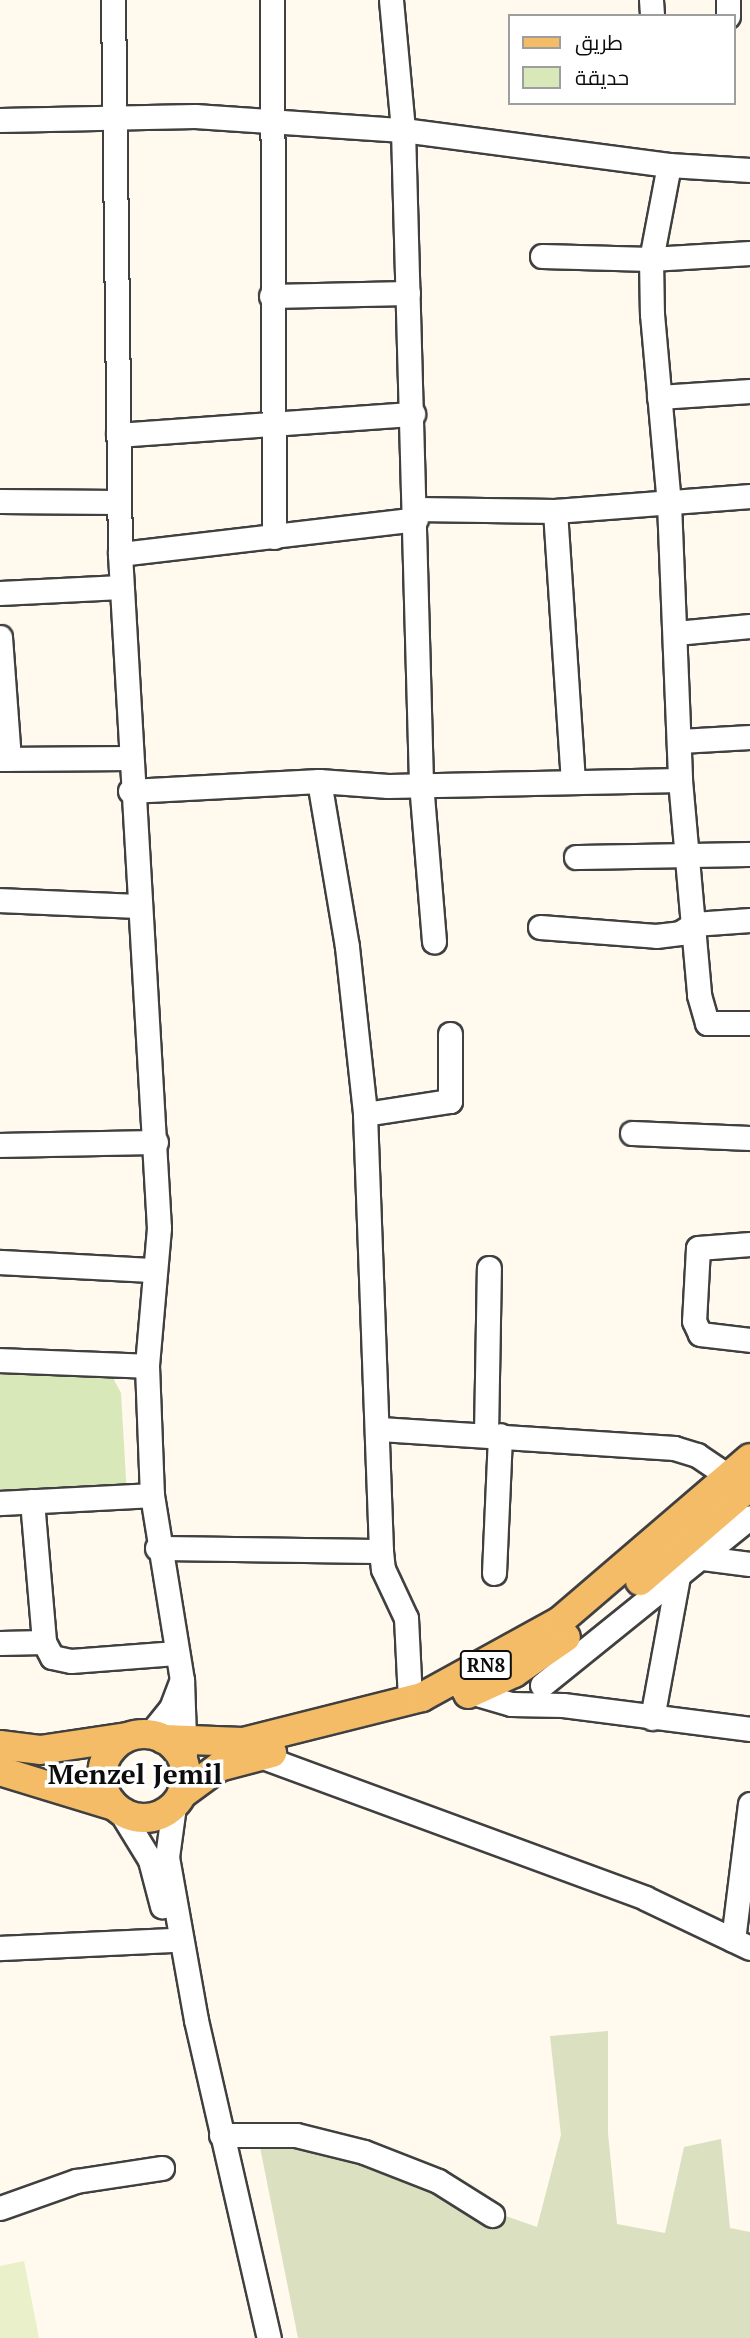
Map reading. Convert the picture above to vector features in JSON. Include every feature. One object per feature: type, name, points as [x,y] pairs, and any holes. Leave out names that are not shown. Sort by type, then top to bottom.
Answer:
[{"type":"main road","name":"RN8","points":[[0,1771],[148,1818],[178,1801],[219,1767],[403,1719],[502,1668],[606,1609],[739,1481],[750,1458]]},
{"type":"main road","name":"RN8","points":[[0,1745],[40,1750],[243,1742],[458,1689]]},
{"type":"main road","points":[[117,1809],[102,1782],[102,1768],[116,1745],[162,1744],[178,1801]]},
{"type":"street","points":[[113,0],[118,119],[118,502],[121,587],[130,790],[156,1142],[155,1270],[147,1366],[152,1495],[157,1548],[182,1680],[162,1744]]},
{"type":"street","points":[[272,0],[275,122],[270,425],[274,537]]},
{"type":"street","points":[[391,0],[403,130],[416,514],[421,783],[434,941]]},
{"type":"street","points":[[0,120],[195,116],[403,130],[669,165],[750,170]]},
{"type":"street","points":[[669,165],[651,259],[659,397],[669,503],[680,780],[701,1011],[707,1023],[750,1023]]},
{"type":"street","points":[[542,256],[651,259],[750,253]]},
{"type":"street","points":[[271,296],[408,293]]},
{"type":"street","points":[[659,397],[750,391]]},
{"type":"street","points":[[118,435],[413,414]]},
{"type":"street","points":[[120,554],[274,537],[416,514],[555,511],[750,496]]},
{"type":"street","points":[[0,500],[118,502]]},
{"type":"street","points":[[555,511],[573,779]]},
{"type":"street","points":[[0,593],[121,587]]},
{"type":"street","points":[[676,633],[750,626]]},
{"type":"street","points":[[0,637],[5,759],[130,758]]},
{"type":"street","points":[[680,741],[750,737]]},
{"type":"street","points":[[130,790],[319,780],[421,783],[573,779],[680,780]]},
{"type":"street","points":[[319,780],[347,947],[365,1114],[380,1429],[381,1551],[383,1569],[406,1618],[410,1701]]},
{"type":"street","points":[[576,857],[687,858],[750,854]]},
{"type":"street","points":[[0,900],[138,906]]},
{"type":"street","points":[[540,927],[656,936],[680,933],[694,924],[750,920]]},
{"type":"street","points":[[365,1114],[450,1101],[450,1034]]},
{"type":"street","points":[[632,1133],[750,1138]]},
{"type":"street","points":[[0,1145],[156,1142]]},
{"type":"street","points":[[750,1244],[698,1248],[694,1321],[699,1335],[750,1340]]},
{"type":"street","points":[[0,1262],[155,1270]]},
{"type":"street","points":[[489,1268],[494,1573]]},
{"type":"street","points":[[0,1360],[147,1366]]},
{"type":"street","points":[[380,1429],[687,1450],[739,1481]]},
{"type":"street","points":[[0,1503],[152,1495]]},
{"type":"street","points":[[32,1501],[44,1642],[52,1657],[64,1661],[176,1653]]},
{"type":"street","points":[[542,1685],[703,1558],[750,1517]]},
{"type":"street","points":[[157,1548],[381,1551]]},
{"type":"street","points":[[703,1558],[750,1564]]},
{"type":"street","points":[[652,1718],[678,1576]]},
{"type":"street","points":[[0,1643],[44,1642]]},
{"type":"street","points":[[502,1668],[542,1685],[563,1705]]},
{"type":"street","points":[[162,1744],[171,1708],[182,1680]]},
{"type":"street","points":[[458,1689],[511,1704],[563,1705],[652,1718],[749,1722]]},
{"type":"street","points":[[260,1756],[645,1898],[741,1944],[750,1804]]},
{"type":"street","points":[[178,1801],[167,1857],[196,2020],[269,2338]]},
{"type":"street","points":[[117,1809],[150,1860],[196,2020]]},
{"type":"street","points":[[0,1948],[171,1940]]},
{"type":"street","points":[[221,2136],[296,2135],[364,2152],[438,2180],[492,2215]]},
{"type":"street","points":[[0,2208],[76,2182],[162,2168]]},
{"type":"green space","points":[[0,1371],[112,1376],[121,1393],[127,1496],[0,1499]]},
{"type":"green space","points":[[608,2031],[608,2133],[617,2224],[665,2233],[684,2147],[721,2139],[730,2228],[750,2232],[750,2338],[298,2338],[259,2142],[320,2150],[537,2227],[561,2135],[550,2036]]},
{"type":"green space","points":[[24,2261],[39,2338],[0,2338],[0,2266]]},
{"type":"district","name":"Menzel Jemil","points":[[135,1774]]}]
